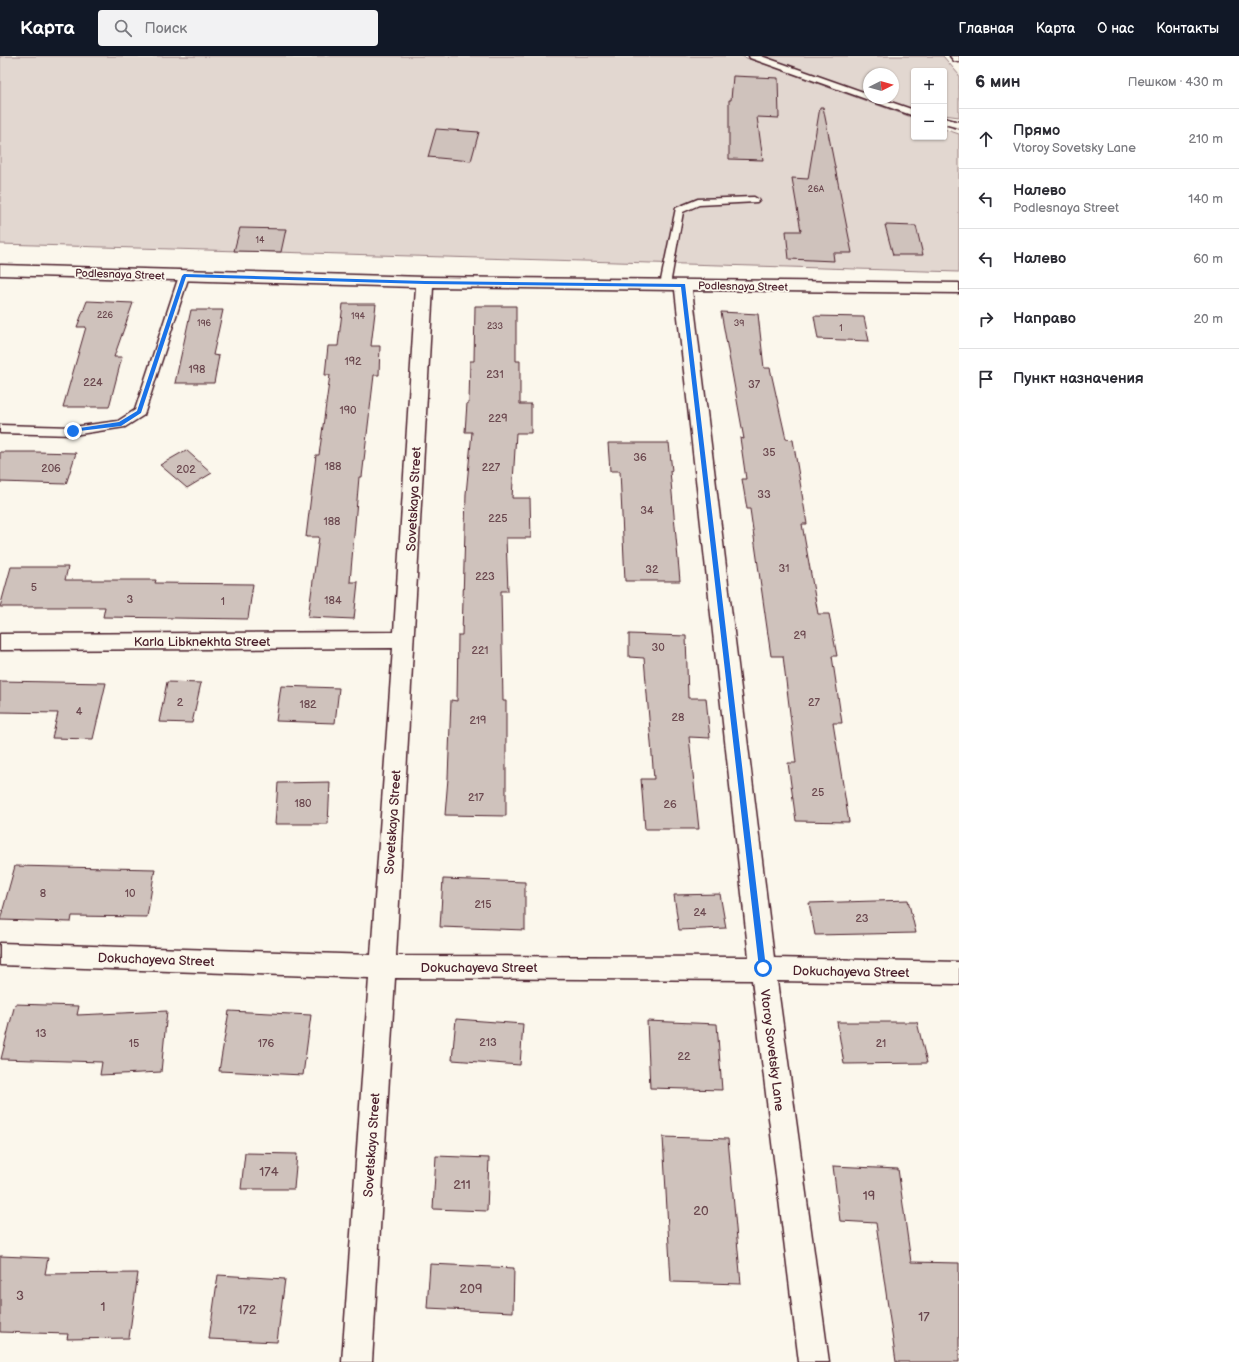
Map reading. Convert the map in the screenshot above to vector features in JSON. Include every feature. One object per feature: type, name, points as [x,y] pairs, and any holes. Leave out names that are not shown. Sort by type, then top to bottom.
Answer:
[{"type":"street","name":"Podlesnaya Street","points":[[0,270],[425,282],[959,288]]},
{"type":"street","name":"Sovetskaya Street","points":[[357,1362],[404,640],[425,282]]},
{"type":"street","name":"Vtoroy Sovetsky Lane","points":[[674,285],[814,1362]]},
{"type":"street","name":"Karla Libknekhta Street","points":[[0,642],[404,640]]},
{"type":"street","name":"Dokuchayeva Street","points":[[0,954],[382,967],[763,968],[959,973]]},
{"type":"lane","points":[[752,56],[863,96]]},
{"type":"lane","points":[[888,104],[911,112]]},
{"type":"lane","points":[[947,122],[959,125]]},
{"type":"lane","points":[[674,285],[679,210],[698,202],[754,200]]},
{"type":"lane","points":[[0,429],[73,431],[121,424],[140,412],[184,276]]},
{"type":"shaded area","points":[[0,56],[741,56],[863,100],[863,104],[875,104],[911,117],[911,140],[947,140],[947,130],[959,134],[959,272],[0,244]]},
{"type":"shaded area","points":[[762,56],[943,56],[959,75],[959,117],[947,115],[947,68],[911,68],[911,109],[897,104],[899,104],[899,68],[863,68],[863,92]]},
{"type":"building","points":[[733,76],[778,78],[779,118],[757,117],[763,160],[729,159],[729,100],[731,100]]},
{"type":"building","points":[[820,107],[823,107],[852,253],[833,253],[834,261],[789,259],[786,231],[801,231],[792,178],[808,179]]},
{"type":"building","points":[[436,129],[479,132],[471,161],[428,157]]},
{"type":"building","points":[[885,225],[916,226],[923,255],[893,255]]},
{"type":"building","points":[[240,228],[286,229],[281,252],[234,251]]},
{"type":"building","points":[[87,301],[133,303],[114,357],[122,357],[109,407],[63,407],[86,327],[77,327]]},
{"type":"building","points":[[343,304],[376,304],[371,346],[380,346],[379,375],[374,375],[362,477],[359,477],[350,582],[358,582],[354,619],[308,617],[319,537],[306,537],[316,455],[319,455],[330,375],[325,375],[328,346],[338,346]]},
{"type":"building","points":[[475,306],[516,306],[516,361],[520,361],[520,404],[531,404],[531,433],[516,433],[512,498],[530,498],[531,538],[506,538],[508,591],[501,591],[503,701],[506,701],[506,816],[445,815],[451,700],[457,701],[458,635],[462,635],[466,494],[472,432],[465,432],[467,403],[469,403],[470,361],[474,361]]},
{"type":"building","points":[[191,310],[223,310],[213,355],[219,356],[214,383],[175,383]]},
{"type":"building","points":[[721,312],[758,314],[764,368],[770,368],[786,439],[793,440],[807,524],[802,524],[818,614],[829,614],[837,656],[832,656],[842,723],[833,723],[849,822],[796,821],[788,763],[796,763],[783,656],[771,656],[750,509],[747,509],[742,479],[746,479],[740,438],[744,439]]},
{"type":"building","points":[[814,316],[864,317],[869,341],[818,339]]},
{"type":"building","points":[[608,443],[669,443],[672,471],[670,471],[680,581],[625,581],[620,471],[610,471]]},
{"type":"building","points":[[186,450],[212,473],[187,488],[160,465]]},
{"type":"building","points":[[0,452],[76,453],[66,484],[0,482]]},
{"type":"building","points":[[11,567],[68,567],[65,580],[156,580],[155,583],[253,584],[248,619],[103,617],[105,607],[0,607]]},
{"type":"building","points":[[629,634],[686,636],[688,698],[706,698],[710,738],[689,737],[699,829],[645,829],[641,779],[654,779],[644,658],[629,657]]},
{"type":"building","points":[[0,681],[106,683],[93,739],[52,738],[58,713],[0,712]]},
{"type":"building","points":[[167,682],[201,683],[192,723],[159,722]]},
{"type":"building","points":[[281,686],[339,688],[335,723],[276,721]]},
{"type":"building","points":[[330,782],[328,824],[275,824],[278,783]]},
{"type":"building","points":[[15,866],[155,869],[147,917],[72,916],[71,922],[0,920]]},
{"type":"building","points":[[443,879],[525,882],[525,930],[440,927]]},
{"type":"building","points":[[720,894],[726,928],[679,930],[674,895]]},
{"type":"building","points":[[908,900],[916,933],[815,935],[809,903]]},
{"type":"building","points":[[15,1004],[79,1006],[77,1015],[167,1011],[161,1072],[100,1075],[102,1062],[1,1059]]},
{"type":"building","points":[[229,1011],[311,1015],[303,1075],[219,1071]]},
{"type":"building","points":[[456,1019],[523,1024],[520,1065],[452,1060]]},
{"type":"building","points":[[647,1021],[717,1024],[722,1090],[650,1088]]},
{"type":"building","points":[[837,1022],[917,1022],[927,1063],[844,1064]]},
{"type":"building","points":[[663,1137],[728,1139],[741,1284],[671,1282]]},
{"type":"building","points":[[245,1153],[297,1154],[294,1189],[241,1189]]},
{"type":"building","points":[[436,1156],[489,1158],[487,1211],[433,1209]]},
{"type":"building","points":[[833,1166],[898,1169],[911,1262],[959,1263],[959,1362],[896,1362],[876,1223],[840,1221]]},
{"type":"building","points":[[0,1256],[48,1258],[45,1274],[138,1273],[129,1338],[67,1339],[68,1334],[0,1332]]},
{"type":"building","points":[[430,1264],[514,1268],[513,1312],[427,1308]]},
{"type":"building","points":[[218,1275],[285,1279],[277,1342],[209,1339]]},
{"type":"route","points":[[73,431],[121,424],[140,412],[184,276],[425,282],[683,285],[763,968]]}]
